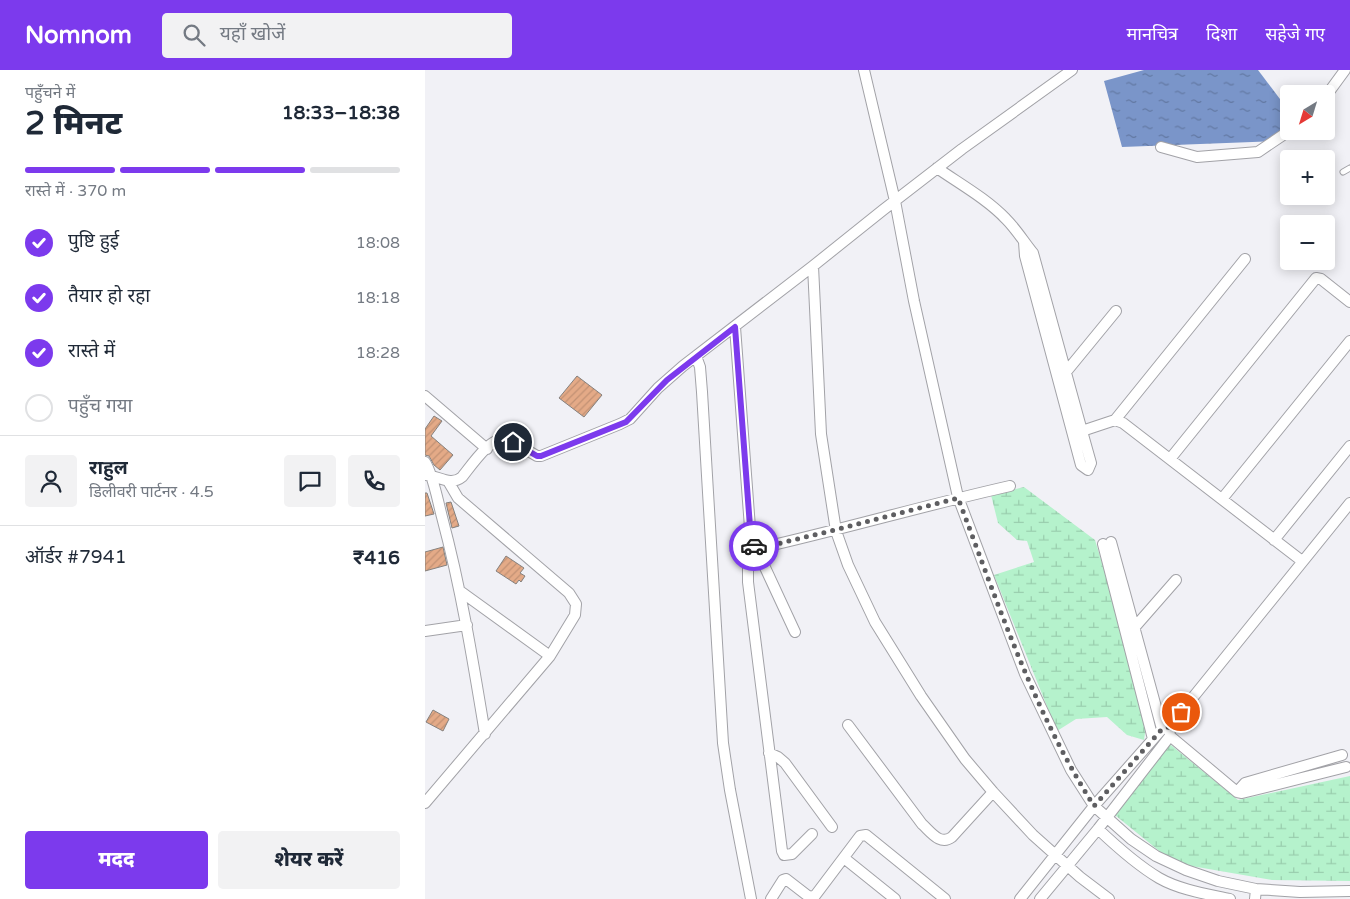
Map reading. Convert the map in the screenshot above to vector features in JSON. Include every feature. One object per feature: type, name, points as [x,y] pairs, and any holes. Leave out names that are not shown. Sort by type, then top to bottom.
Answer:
[{"type":"street","points":[[864,70],[895,201],[914,300],[958,498],[1025,674],[1071,770],[1094,806],[1131,839],[1156,856],[1255,894],[1350,891]]},
{"type":"street","points":[[427,475],[448,481],[458,480],[496,440],[505,438],[537,456],[541,456],[630,419],[658,388],[696,356],[937,168],[1072,70]]},
{"type":"street","points":[[1334,85],[1345,70]]},
{"type":"street","points":[[1161,147],[1197,157],[1258,152],[1280,137]]},
{"type":"street","points":[[937,168],[1006,219],[1033,253],[1091,463],[1088,470],[1081,465],[1025,256],[1024,242]]},
{"type":"street","points":[[1082,430],[1115,420],[1245,259]]},
{"type":"street","points":[[813,266],[821,434],[835,530],[848,565],[875,622],[926,704],[965,759],[1033,834],[1067,866],[1109,899]]},
{"type":"street","points":[[1170,459],[1316,278],[1321,279],[1350,302]]},
{"type":"street","points":[[1066,372],[1116,311]]},
{"type":"street","points":[[735,327],[751,540],[795,632]]},
{"type":"street","points":[[1222,499],[1350,341]]},
{"type":"street","points":[[696,356],[700,367],[702,392],[723,743],[751,899]]},
{"type":"street","points":[[425,396],[487,449]]},
{"type":"street","points":[[1115,420],[1123,423],[1302,562]]},
{"type":"street","points":[[1274,540],[1350,446]]},
{"type":"street","points":[[425,462],[460,591],[485,734]]},
{"type":"street","points":[[427,797],[485,734],[550,656],[575,615],[576,604],[574,598],[458,498],[448,481]]},
{"type":"street","points":[[755,547],[835,530],[1010,486]]},
{"type":"street","points":[[1040,899],[1098,829],[1167,731],[1350,503]]},
{"type":"street","points":[[1107,543],[1130,629],[1153,739]]},
{"type":"street","points":[[755,547],[748,566],[748,582],[769,753],[784,855],[792,854],[812,834]]},
{"type":"street","points":[[1130,629],[1176,580]]},
{"type":"street","points":[[460,591],[550,656]]},
{"type":"street","points":[[425,631],[467,624]]},
{"type":"street","points":[[1130,629],[1167,731],[1237,792],[1242,793],[1346,767]]},
{"type":"street","points":[[848,725],[922,824],[937,838],[948,840],[952,837],[993,792]]},
{"type":"street","points":[[1020,899],[1094,806],[1153,739],[1167,731]]},
{"type":"street","points":[[769,753],[785,763],[832,826]]},
{"type":"street","points":[[1237,792],[1245,783],[1342,755]]},
{"type":"street","points":[[1098,829],[1115,845],[1160,878],[1193,890],[1230,899]]},
{"type":"street","points":[[771,899],[783,880],[786,879],[808,896],[814,897],[860,836],[866,835],[945,899]]},
{"type":"street","points":[[844,858],[895,899]]},
{"type":"lane","points":[[1343,172],[1350,168]]},
{"type":"green space","points":[[1024,487],[1095,540],[1120,621],[1135,690],[1146,726],[1144,740],[1127,735],[1107,717],[1076,719],[1057,731],[994,575],[1034,562],[1027,541],[1017,540],[998,523],[991,495]]},
{"type":"green space","points":[[1166,741],[1238,800],[1350,776],[1350,881],[1272,880],[1174,863],[1110,811]]},
{"type":"water","points":[[1144,70],[1258,70],[1280,99],[1281,140],[1122,147],[1104,81]]},
{"type":"building","points":[[577,376],[602,395],[584,417],[559,398]]},
{"type":"building","points":[[434,416],[442,421],[431,436],[453,455],[440,470],[434,465],[429,456],[425,455],[425,429]]},
{"type":"building","points":[[425,493],[427,493],[434,514],[425,516]]},
{"type":"building","points":[[451,502],[459,526],[452,528],[446,503]]},
{"type":"building","points":[[443,547],[447,565],[425,571],[425,552]]},
{"type":"building","points":[[506,556],[524,568],[520,573],[525,576],[521,582],[519,580],[516,584],[496,571]]},
{"type":"building","points":[[433,710],[449,719],[443,731],[426,722]]},
{"type":"way so far","points":[[754,546],[760,548],[958,498],[1025,674],[1071,770],[1094,806],[1162,729],[1169,727],[1181,712]]},
{"type":"route","points":[[513,442],[537,456],[541,456],[630,419],[667,380],[735,327],[751,540],[754,546]]}]
